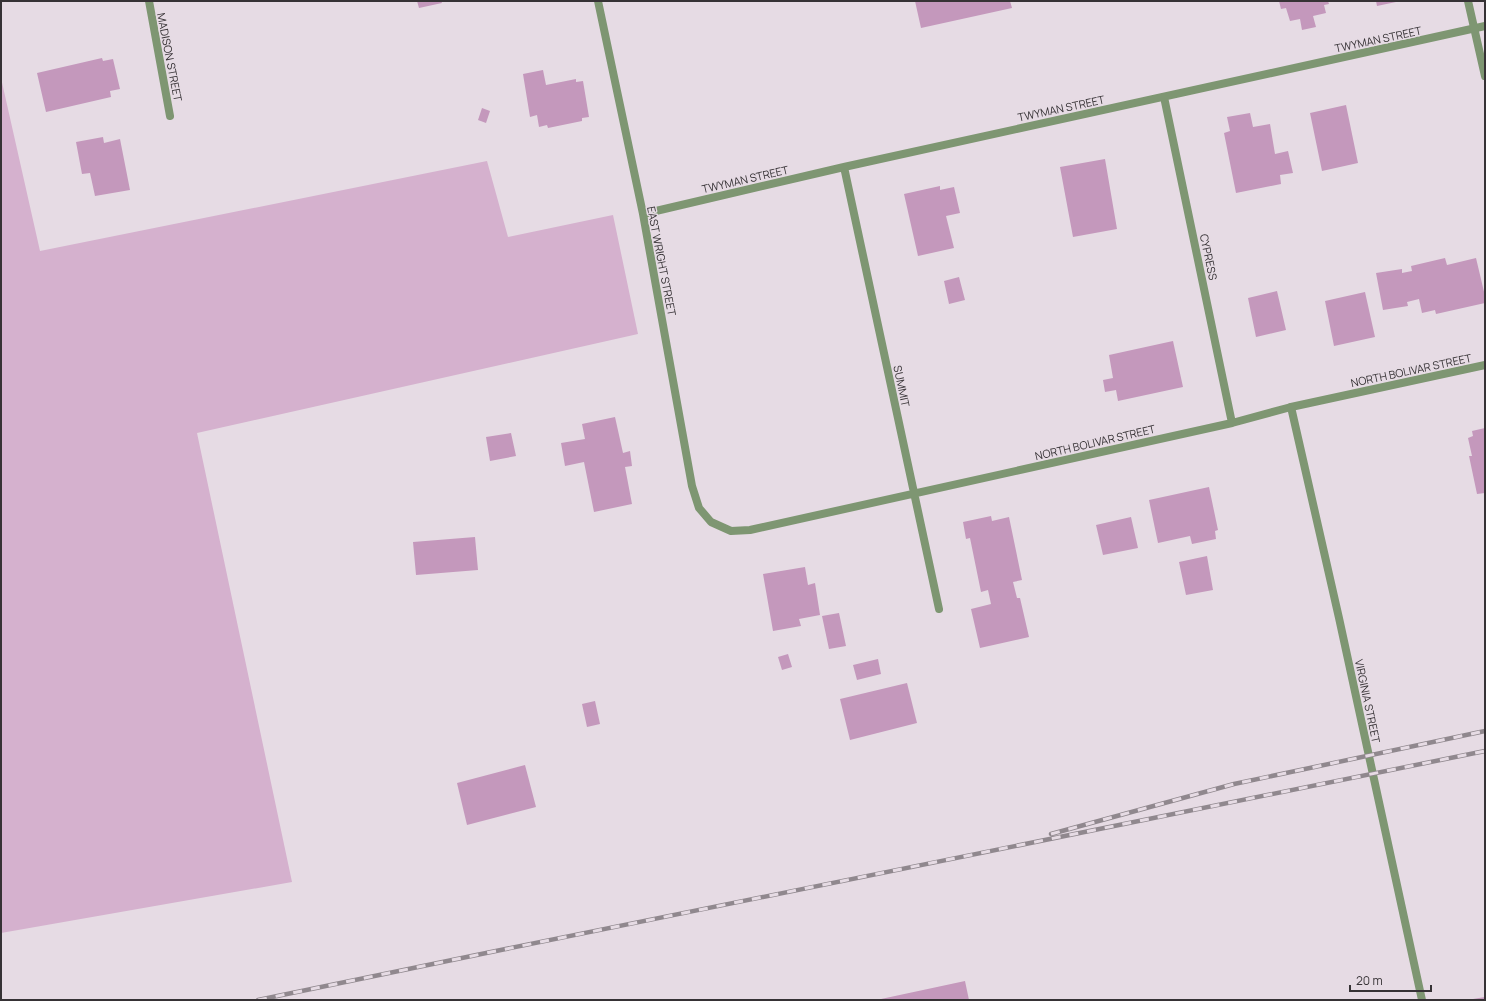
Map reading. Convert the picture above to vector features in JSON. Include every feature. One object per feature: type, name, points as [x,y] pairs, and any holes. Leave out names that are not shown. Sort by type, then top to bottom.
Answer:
[{"type":"street","name":"MADISON STREET","points":[[149,1],[170,116]]},
{"type":"street","name":"EAST WRIGHT STREET","points":[[598,1],[642,214],[692,486],[698,508],[711,522]]},
{"type":"street","points":[[1468,1],[1485,76]]},
{"type":"street","name":"TWYMAN STREET","points":[[642,214],[844,167],[1485,26]]},
{"type":"street","name":"CYPRESS","points":[[1164,97],[1232,422]]},
{"type":"street","name":"SUMMIT","points":[[844,167],[913,494],[939,609]]},
{"type":"street","name":"NORTH BOLIVAR STREET","points":[[711,522],[731,531],[750,530],[1232,422],[1291,407],[1485,365]]},
{"type":"street","name":"VIRGINIA STREET","points":[[1291,407],[1339,618],[1422,1000]]},
{"type":"shaded area","points":[[1,78],[40,251],[487,161],[508,237],[613,215],[638,334],[197,433],[292,882],[1,933]]},
{"type":"building","points":[[417,1],[441,1],[442,3],[419,8]]},
{"type":"building","points":[[915,1],[1010,1],[1012,8],[921,28]]},
{"type":"building","points":[[1279,1],[1328,1],[1329,4],[1324,5],[1326,13],[1313,16],[1316,27],[1302,30],[1300,19],[1290,21],[1286,8],[1281,9]]},
{"type":"building","points":[[1376,1],[1396,1],[1396,2],[1377,6]]},
{"type":"building","points":[[102,58],[103,61],[113,59],[120,89],[110,91],[111,97],[46,112],[37,73]]},
{"type":"building","points":[[543,70],[546,85],[576,79],[576,82],[583,81],[589,117],[582,118],[582,121],[548,128],[547,125],[539,127],[537,115],[530,117],[523,74]]},
{"type":"building","points":[[1346,105],[1358,163],[1322,171],[1310,113]]},
{"type":"building","points":[[482,108],[490,111],[486,123],[478,120]]},
{"type":"building","points":[[1250,113],[1253,127],[1270,124],[1275,154],[1288,151],[1293,173],[1280,175],[1281,184],[1236,193],[1224,133],[1230,131],[1227,117]]},
{"type":"building","points":[[103,137],[104,143],[120,139],[130,190],[95,196],[90,173],[82,174],[76,142]]},
{"type":"building","points":[[1105,159],[1117,229],[1073,237],[1060,167]]},
{"type":"building","points":[[940,186],[940,190],[954,187],[960,213],[946,216],[954,248],[918,256],[904,194]]},
{"type":"building","points":[[1445,258],[1447,265],[1476,258],[1485,296],[1485,303],[1436,314],[1435,310],[1422,313],[1419,299],[1407,302],[1408,306],[1383,310],[1376,273],[1402,269],[1402,273],[1412,271],[1411,266]]},
{"type":"building","points":[[959,277],[965,300],[949,304],[944,281]]},
{"type":"building","points":[[1277,291],[1286,330],[1256,337],[1248,298]]},
{"type":"building","points":[[1365,292],[1375,337],[1334,346],[1325,301]]},
{"type":"building","points":[[1173,341],[1183,387],[1118,401],[1116,390],[1105,392],[1103,380],[1113,378],[1109,355]]},
{"type":"building","points":[[615,417],[623,453],[630,451],[632,466],[625,467],[632,504],[594,512],[584,462],[565,466],[561,443],[585,439],[582,424]]},
{"type":"building","points":[[1485,428],[1485,493],[1477,494],[1469,456],[1472,456],[1468,438],[1473,436],[1472,431]]},
{"type":"building","points":[[511,433],[516,456],[490,461],[486,437]]},
{"type":"building","points":[[1209,487],[1218,530],[1215,531],[1216,539],[1192,544],[1190,536],[1158,543],[1149,500]]},
{"type":"building","points":[[991,516],[992,521],[1009,517],[1022,580],[1013,582],[1017,598],[1020,598],[1029,637],[980,648],[971,609],[991,604],[988,590],[981,592],[970,538],[966,539],[963,522]]},
{"type":"building","points":[[1131,517],[1138,548],[1103,555],[1096,525]]},
{"type":"building","points":[[475,537],[478,570],[416,575],[413,542]]},
{"type":"building","points":[[1207,556],[1213,590],[1186,595],[1179,562]]},
{"type":"building","points":[[805,567],[808,585],[815,583],[820,615],[799,619],[801,626],[773,631],[763,574]]},
{"type":"building","points":[[839,613],[846,646],[829,649],[822,616]]},
{"type":"building","points":[[788,654],[792,667],[782,670],[778,657]]},
{"type":"building","points":[[878,659],[881,674],[857,680],[853,665]]},
{"type":"building","points":[[907,683],[917,723],[850,740],[840,699]]},
{"type":"building","points":[[595,701],[600,724],[587,727],[582,704]]},
{"type":"building","points":[[525,765],[536,807],[467,825],[457,783]]},
{"type":"building","points":[[965,981],[969,1000],[881,1000],[881,999]]},
{"type":"building","points":[[1485,997],[1485,1000],[1473,1000],[1473,999]]},
{"type":"railway","points":[[1051,834],[1234,784],[1485,731]]},
{"type":"railway","points":[[258,1000],[1485,751]]}]
